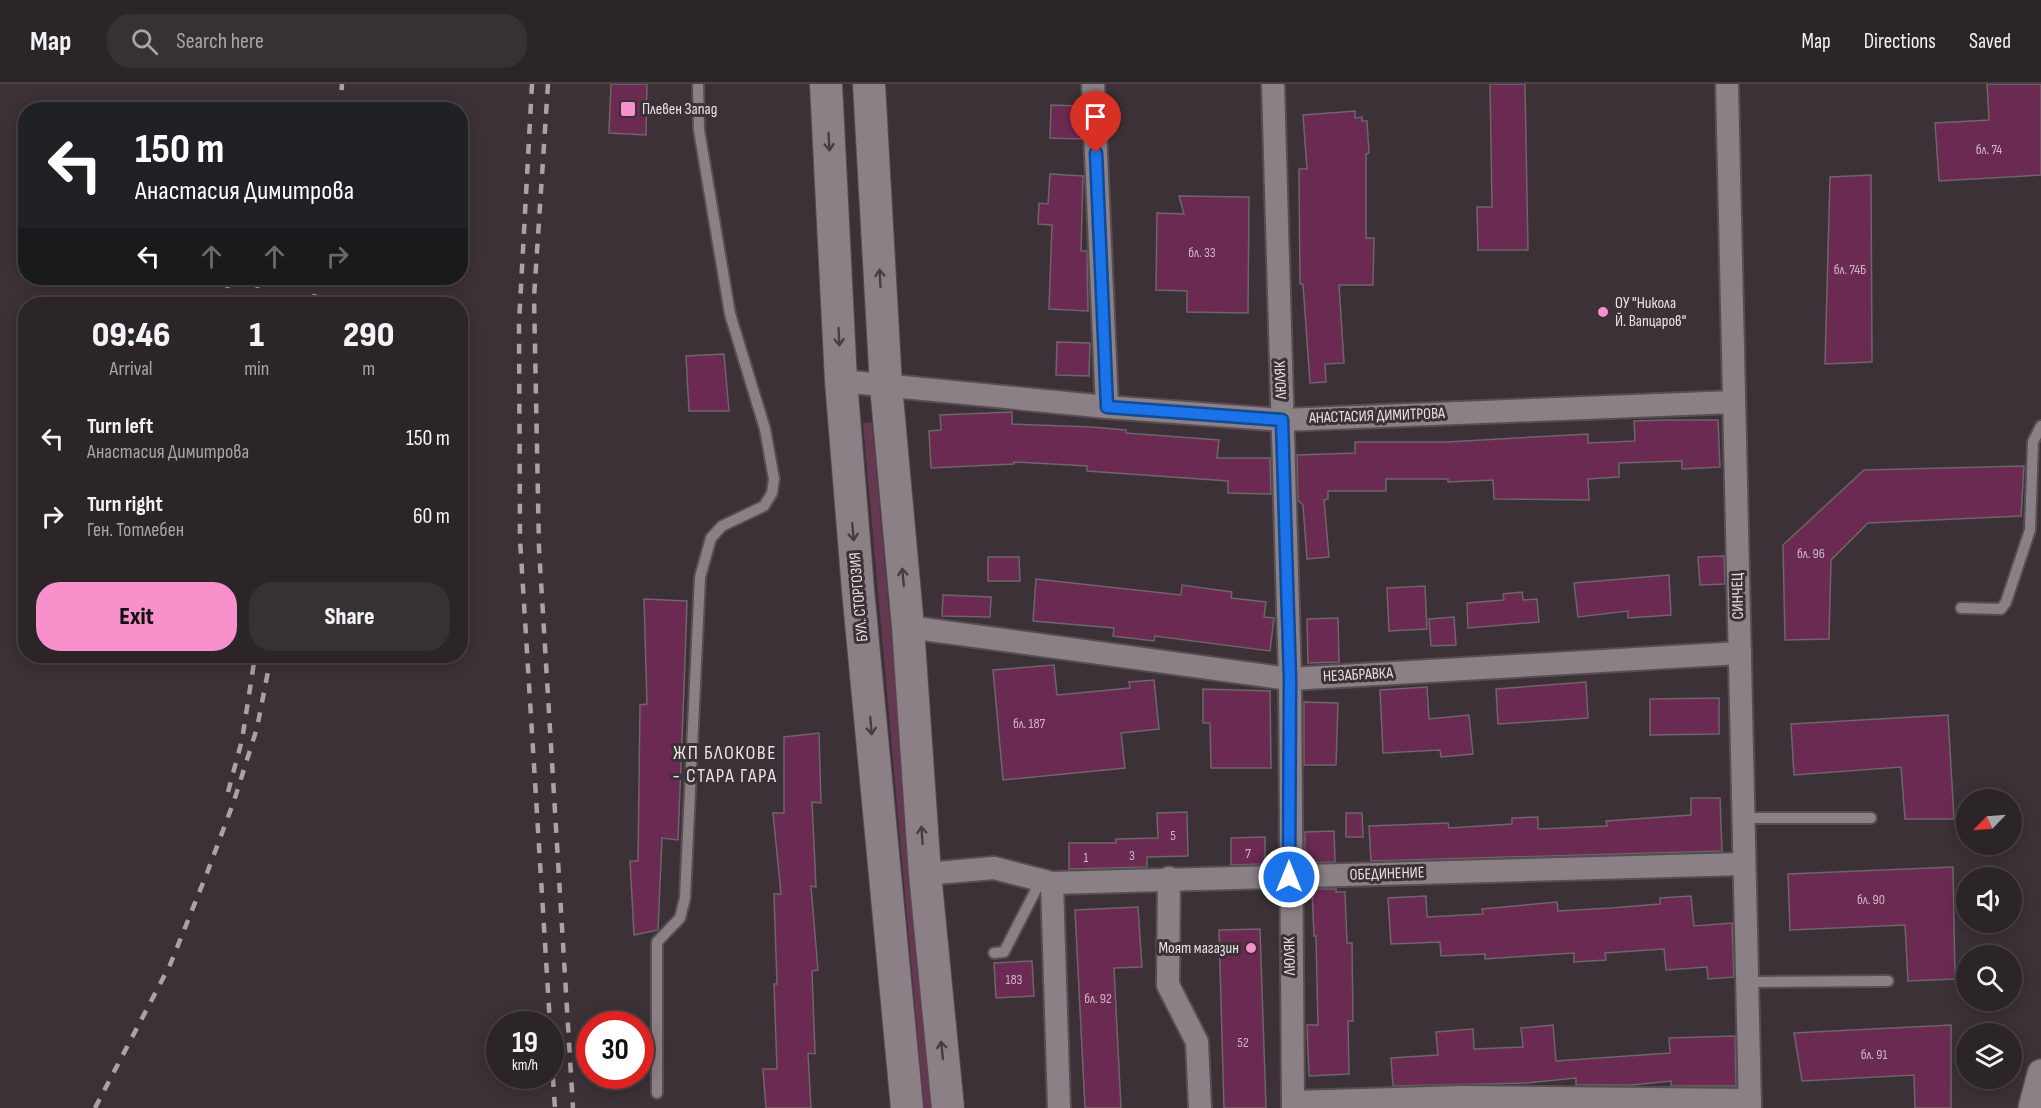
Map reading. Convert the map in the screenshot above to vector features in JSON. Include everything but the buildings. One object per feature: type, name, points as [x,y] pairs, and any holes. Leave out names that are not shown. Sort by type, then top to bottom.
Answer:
[{"type":"main road","name":"БУЛ. СТОРГОЗИЯ","points":[[826,84],[841,381],[858,590],[907,1108]]},
{"type":"main road","points":[[869,84],[886,386],[908,627],[925,874],[948,1108]]},
{"type":"street","points":[[1093,84],[1107,407]]},
{"type":"street","name":"ЛЮЛЯК","points":[[1274,84],[1290,679],[1289,877],[1293,1105]]},
{"type":"street","name":"СИНЧЕЦ","points":[[1727,84],[1750,1104]]},
{"type":"street","name":"АНАСТАСИЯ ДИМИТРОВА","points":[[841,381],[1107,407],[1282,420],[1734,402]]},
{"type":"street","name":"НЕЗАБРАВКА","points":[[908,627],[1290,679],[1740,654]]},
{"type":"street","name":"ОБЕДИНЕНИЕ","points":[[925,874],[994,868],[1046,882],[1744,864]]},
{"type":"street","points":[[1169,878],[1168,986],[1197,1042],[1200,1108]]},
{"type":"street","points":[[1046,882],[1059,1108]]},
{"type":"street","points":[[2032,1108],[2041,1073]]},
{"type":"street","points":[[1293,1105],[1750,1104]]},
{"type":"lane","points":[[657,1094],[657,942],[680,918],[685,898],[700,577],[711,538],[722,526],[764,506],[772,493],[774,479],[765,429],[730,314],[699,130],[698,84]]},
{"type":"lane","points":[[1961,608],[2001,609],[2006,602],[2030,530],[2033,442],[2041,426]]},
{"type":"lane","points":[[1744,818],[1871,818]]},
{"type":"lane","points":[[994,953],[1004,952],[1046,882]]},
{"type":"lane","points":[[1748,982],[1888,981]]},
{"type":"shaded area","points":[[872,422],[934,1108],[924,1108],[863,423]]},
{"type":"railway","points":[[341,102],[342,84]]},
{"type":"railway","points":[[532,84],[519,323],[520,539],[549,1011]]},
{"type":"railway","points":[[548,84],[534,297],[539,548],[573,1108]]},
{"type":"railway","points":[[227,285],[230,297]]},
{"type":"railway","points":[[257,285],[260,297]]},
{"type":"railway","points":[[314,297],[317,285]]},
{"type":"railway","points":[[228,792],[242,740],[254,663]]},
{"type":"railway","points":[[95,1108],[170,965],[207,873],[234,801],[257,728],[270,663]]},
{"type":"railway","points":[[554,1089],[555,1108]]},
{"type":"place","name":"Плевен Запад","points":[[628,109]]},
{"type":"place","name":"ОУ \"Никола Й. Вапцаров\"","points":[[1603,312]]},
{"type":"place","name":"Моят магазин","points":[[1251,948]]},
{"type":"district","name":"ЖП БЛОКОВЕ - СТАРА ГАРА","points":[[725,764]]},
{"type":"route","points":[[1096,153],[1107,407],[1282,420],[1290,679],[1289,877]]}]
